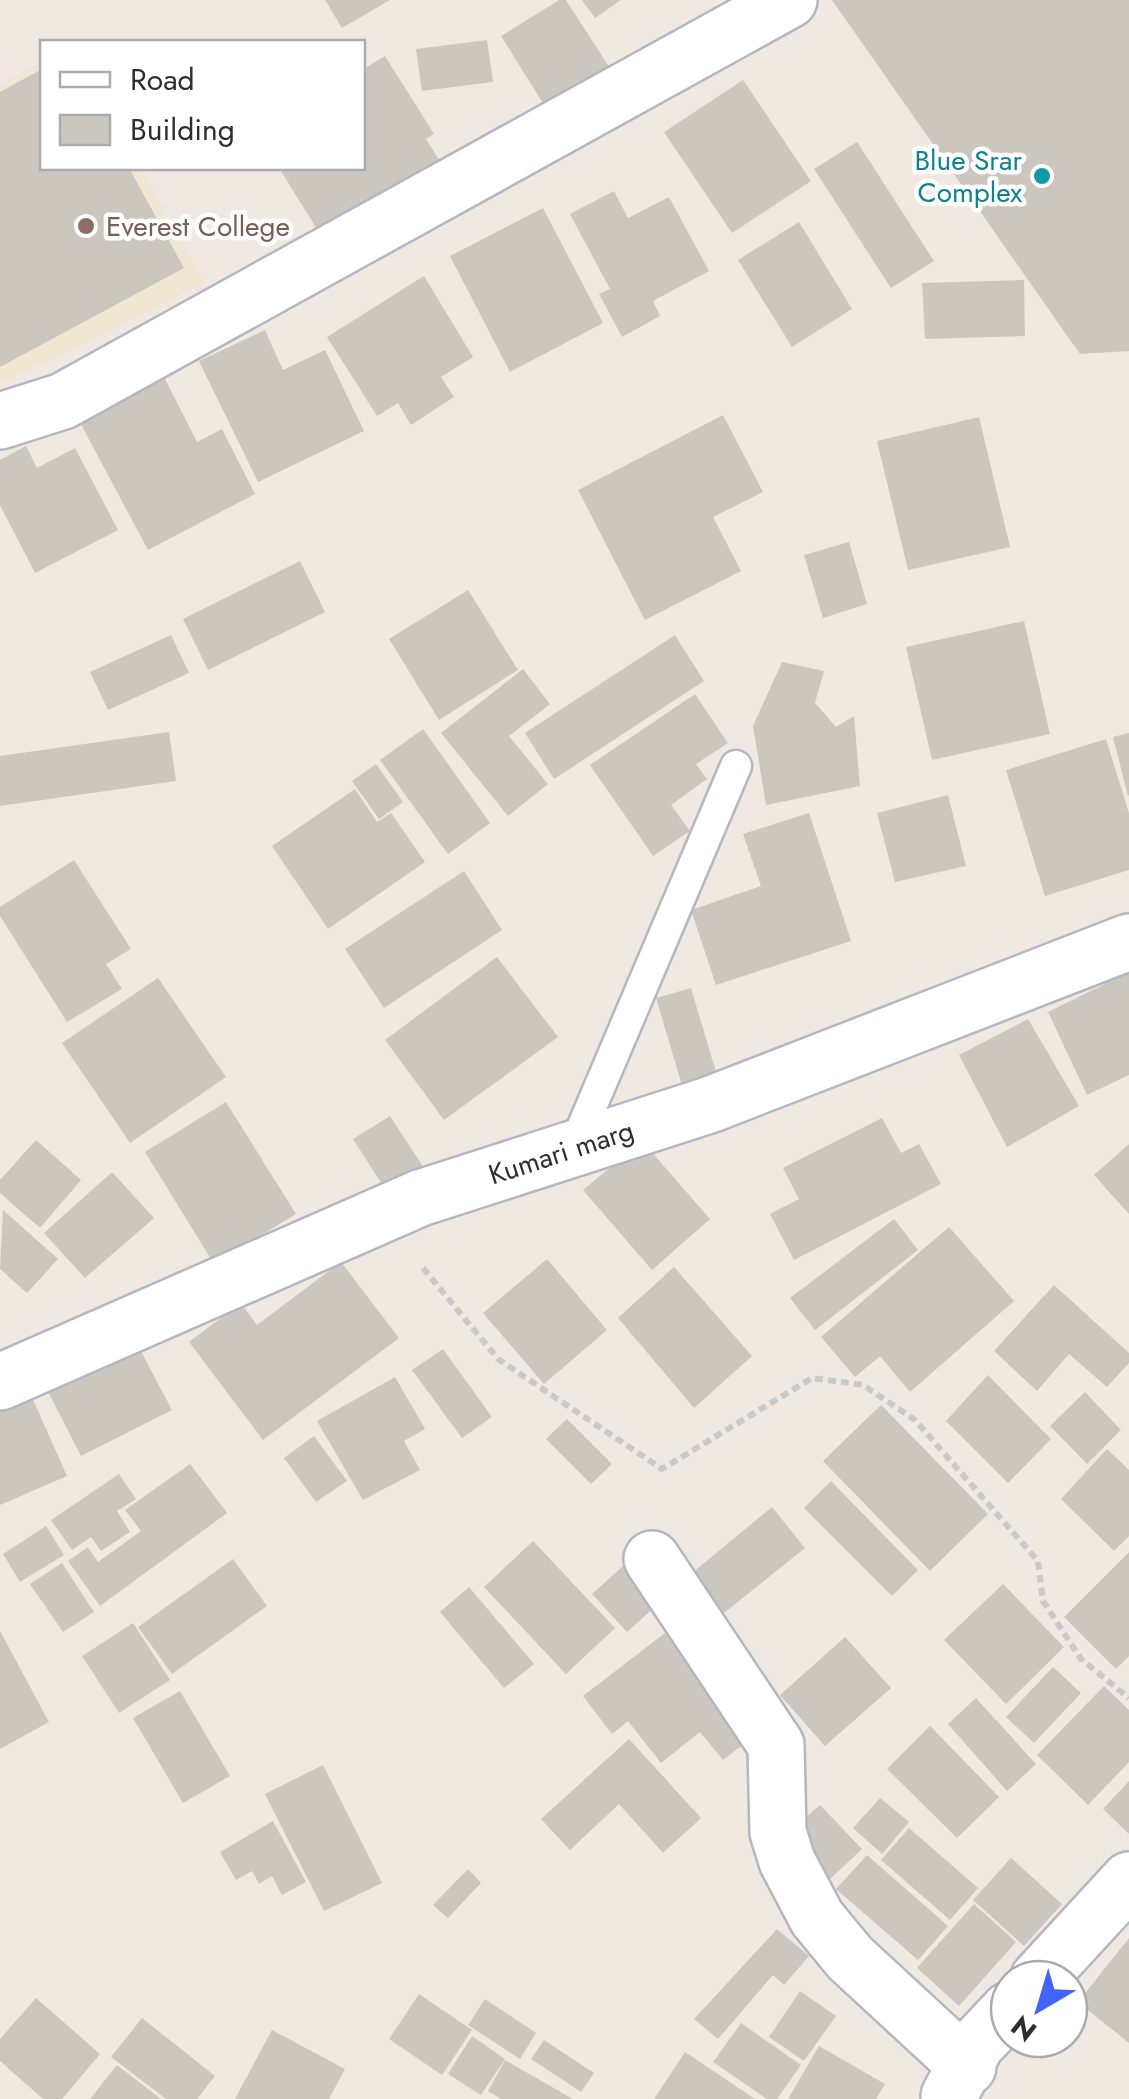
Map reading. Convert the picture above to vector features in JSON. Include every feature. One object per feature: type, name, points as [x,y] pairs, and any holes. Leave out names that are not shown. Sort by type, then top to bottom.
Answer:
[{"type":"street","points":[[0,421],[63,401],[790,0]]},
{"type":"street","name":"Kumari marg","points":[[0,1382],[420,1198],[709,1104],[1129,942]]},
{"type":"street","points":[[652,1558],[776,1745],[778,1832],[787,1862],[818,1918],[957,2083],[976,2045],[989,2031]]},
{"type":"street","points":[[1056,1959],[1129,1880]]},
{"type":"lane","points":[[574,1148],[736,766]]},
{"type":"path","points":[[420,1198],[423,1269],[498,1359],[662,1469],[812,1378],[864,1386],[915,1420],[1038,1561],[1043,1600],[1081,1659],[1129,1698]]},
{"type":"shaded area","name":"Everest College","points":[[40,62],[40,170],[142,170],[204,284],[0,383],[0,85]]},
{"type":"building","points":[[325,0],[390,0],[342,28]]},
{"type":"building","points":[[559,0],[566,0],[620,84],[556,124],[501,36]]},
{"type":"building","points":[[582,0],[621,0],[595,18]]},
{"type":"building","name":"Blue Srar Complex","points":[[832,0],[1129,0],[1129,351],[1080,354]]},
{"type":"building","points":[[487,40],[493,82],[422,91],[416,49]]},
{"type":"building","points":[[385,56],[434,134],[426,139],[444,168],[323,239],[280,170],[365,170],[365,68]]},
{"type":"building","name":"Everest College","points":[[40,70],[40,170],[130,170],[184,268],[0,367],[0,92]]},
{"type":"building","points":[[743,80],[811,181],[732,233],[664,132]]},
{"type":"building","points":[[857,142],[934,261],[891,288],[814,169]]},
{"type":"building","points":[[614,191],[628,218],[669,197],[709,271],[653,301],[660,316],[622,337],[599,294],[610,289],[570,214]]},
{"type":"building","points":[[543,208],[603,323],[510,372],[450,256]]},
{"type":"building","points":[[799,222],[852,309],[792,347],[738,260]]},
{"type":"building","points":[[424,276],[473,357],[441,377],[454,397],[411,425],[398,403],[377,416],[327,337]]},
{"type":"building","points":[[1024,280],[1025,336],[925,339],[922,283]]},
{"type":"building","points":[[265,330],[283,370],[325,350],[364,431],[258,482],[199,361]]},
{"type":"building","points":[[161,371],[197,442],[222,429],[255,494],[148,550],[76,415]]},
{"type":"building","points":[[723,415],[763,492],[713,517],[741,571],[645,620],[578,490]]},
{"type":"building","points":[[979,417],[1010,547],[908,570],[877,441]]},
{"type":"building","points":[[26,446],[37,468],[75,448],[118,530],[35,573],[0,505],[0,460]]},
{"type":"building","points":[[849,542],[867,604],[823,618],[804,555]]},
{"type":"building","points":[[300,561],[325,612],[208,670],[183,619]]},
{"type":"building","points":[[468,590],[518,670],[439,720],[389,639]]},
{"type":"building","points":[[1024,621],[1050,734],[932,760],[906,647]]},
{"type":"building","points":[[171,635],[189,673],[108,710],[90,672]]},
{"type":"building","points":[[675,635],[704,681],[554,779],[525,733]]},
{"type":"building","points":[[782,662],[824,671],[815,703],[836,727],[854,716],[860,786],[766,805],[753,726]]},
{"type":"building","points":[[523,669],[550,704],[509,736],[548,784],[508,816],[441,733]]},
{"type":"building","points":[[695,694],[728,743],[696,764],[707,779],[671,805],[690,831],[653,856],[590,765]]},
{"type":"building","points":[[423,729],[490,823],[448,854],[380,760]]},
{"type":"building","points":[[169,732],[176,781],[0,806],[0,756]]},
{"type":"building","points":[[1129,733],[1129,795],[1128,796],[1113,737]]},
{"type":"building","points":[[1106,739],[1129,813],[1129,870],[1045,896],[1006,770]]},
{"type":"building","points":[[376,764],[403,802],[379,819],[352,781]]},
{"type":"building","points":[[355,789],[377,822],[391,813],[425,862],[328,929],[272,846]]},
{"type":"building","points":[[948,795],[966,866],[895,882],[877,813]]},
{"type":"building","points":[[809,813],[851,941],[716,985],[691,910],[761,886],[743,834]]},
{"type":"building","points":[[74,860],[131,949],[106,964],[122,989],[67,1022],[0,916],[0,907]]},
{"type":"building","points":[[464,871],[502,930],[384,1008],[345,949]]},
{"type":"building","points":[[497,957],[558,1037],[444,1120],[385,1040]]},
{"type":"building","points":[[1129,972],[1129,1075],[1087,1095],[1048,1012]]},
{"type":"building","points":[[158,978],[226,1077],[130,1143],[62,1043]]},
{"type":"building","points":[[691,988],[721,1089],[686,1099],[656,998]]},
{"type":"building","points":[[1028,1019],[1079,1106],[1007,1147],[959,1055]]},
{"type":"building","points":[[226,1102],[296,1214],[214,1264],[145,1152]]},
{"type":"building","points":[[390,1116],[426,1171],[389,1195],[353,1139]]},
{"type":"building","points":[[882,1118],[901,1153],[919,1144],[941,1184],[794,1260],[770,1214],[799,1199],[783,1168]]},
{"type":"building","points":[[36,1140],[81,1180],[40,1228],[0,1193],[0,1180]]},
{"type":"building","points":[[642,1141],[710,1219],[652,1270],[583,1190]]},
{"type":"building","points":[[1129,1144],[1129,1214],[1094,1175]]},
{"type":"building","points":[[112,1172],[154,1218],[85,1278],[44,1233]]},
{"type":"building","points":[[3,1210],[58,1259],[27,1293],[0,1269]]},
{"type":"building","points":[[894,1219],[918,1250],[815,1330],[790,1298]]},
{"type":"building","points":[[949,1227],[1014,1301],[910,1392],[880,1356],[855,1377],[821,1337]]},
{"type":"building","points":[[547,1259],[607,1330],[544,1384],[483,1313]]},
{"type":"building","points":[[341,1262],[399,1338],[263,1440],[189,1342],[241,1303],[257,1325]]},
{"type":"building","points":[[674,1267],[752,1356],[694,1408],[618,1318]]},
{"type":"building","points":[[1054,1285],[1129,1353],[1129,1363],[1107,1387],[1069,1354],[1037,1391],[994,1351]]},
{"type":"building","points":[[135,1340],[172,1410],[81,1456],[45,1386]]},
{"type":"building","points":[[443,1349],[492,1417],[462,1438],[412,1370]]},
{"type":"building","points":[[988,1375],[1051,1439],[1008,1483],[946,1421]]},
{"type":"building","points":[[395,1377],[425,1429],[404,1441],[420,1470],[363,1500],[317,1421]]},
{"type":"building","points":[[27,1386],[67,1476],[0,1505],[0,1398]]},
{"type":"building","points":[[1085,1392],[1121,1430],[1087,1464],[1050,1426]]},
{"type":"building","points":[[881,1405],[988,1514],[930,1571],[823,1461]]},
{"type":"building","points":[[567,1419],[612,1464],[591,1484],[546,1439]]},
{"type":"building","points":[[314,1436],[347,1481],[316,1502],[284,1458]]},
{"type":"building","points":[[1107,1449],[1129,1470],[1129,1536],[1114,1551],[1061,1499]]},
{"type":"building","points":[[190,1464],[227,1513],[100,1606],[68,1561],[88,1547],[98,1562],[141,1531],[125,1510]]},
{"type":"building","points":[[119,1474],[136,1499],[117,1511],[130,1532],[101,1551],[91,1537],[72,1550],[51,1520]]},
{"type":"building","points":[[831,1481],[918,1570],[892,1596],[804,1508]]},
{"type":"building","points":[[772,1507],[805,1548],[724,1613],[692,1573]]},
{"type":"building","points":[[46,1526],[64,1555],[20,1582],[3,1554]]},
{"type":"building","points":[[533,1541],[615,1628],[566,1674],[484,1587]]},
{"type":"building","points":[[1129,1552],[1129,1656],[1116,1669],[1064,1617]]},
{"type":"building","points":[[634,1556],[668,1595],[627,1632],[592,1594]]},
{"type":"building","points":[[233,1559],[267,1606],[172,1674],[138,1627]]},
{"type":"building","points":[[62,1563],[94,1612],[63,1632],[30,1584]]},
{"type":"building","points":[[1003,1584],[1064,1647],[1006,1704],[944,1640]]},
{"type":"building","points":[[469,1587],[534,1664],[504,1688],[440,1612]]},
{"type":"building","points":[[133,1623],[170,1680],[119,1713],[82,1656]]},
{"type":"building","points":[[0,1631],[49,1722],[0,1749]]},
{"type":"building","points":[[665,1633],[749,1740],[723,1760],[700,1732],[661,1763],[628,1721],[612,1734],[583,1696]]},
{"type":"building","points":[[845,1637],[891,1688],[825,1746],[780,1695]]},
{"type":"building","points":[[1053,1667],[1081,1693],[1034,1743],[1006,1717]]},
{"type":"building","points":[[1104,1686],[1129,1710],[1129,1762],[1088,1805],[1037,1755]]},
{"type":"building","points":[[180,1691],[230,1776],[183,1803],[133,1718]]},
{"type":"building","points":[[976,1698],[1036,1764],[1007,1791],[948,1724]]},
{"type":"building","points":[[930,1726],[999,1797],[957,1838],[887,1769]]},
{"type":"building","points":[[629,1739],[701,1818],[663,1853],[619,1804],[570,1850],[541,1819]]},
{"type":"building","points":[[323,1765],[382,1883],[324,1911],[265,1794]]},
{"type":"building","points":[[1129,1781],[1129,1834],[1103,1809]]},
{"type":"building","points":[[880,1798],[909,1822],[882,1854],[853,1828]]},
{"type":"building","points":[[820,1805],[862,1849],[828,1881],[786,1835]]},
{"type":"building","points":[[273,1821],[306,1882],[282,1895],[272,1876],[259,1884],[252,1871],[236,1880],[220,1852]]},
{"type":"building","points":[[909,1828],[978,1888],[950,1920],[881,1860]]},
{"type":"building","points":[[867,1855],[948,1926],[918,1960],[836,1889]]},
{"type":"building","points":[[1011,1858],[1062,1904],[1024,1946],[973,1900]]},
{"type":"building","points":[[468,1869],[481,1883],[448,1918],[433,1905]]},
{"type":"building","points":[[974,1904],[1016,1942],[1001,1959],[989,1959],[989,1972],[959,2006],[917,1968]]},
{"type":"building","points":[[777,1929],[809,1956],[784,1985],[773,1975],[718,2039],[694,2019]]},
{"type":"building","points":[[1129,1938],[1129,2043],[1089,2011],[1089,1988]]},
{"type":"building","points":[[800,1991],[836,2016],[804,2061],[769,2037]]},
{"type":"building","points":[[419,1994],[472,2030],[442,2075],[389,2039]]},
{"type":"building","points":[[36,1998],[100,2054],[62,2099],[43,2099],[0,2061],[0,2039]]},
{"type":"building","points":[[485,1999],[536,2033],[520,2059],[468,2025]]},
{"type":"building","points":[[142,2018],[215,2076],[197,2099],[166,2099],[111,2057]]},
{"type":"building","points":[[741,2023],[801,2065],[777,2099],[767,2099],[713,2062]]},
{"type":"building","points":[[272,2030],[345,2069],[329,2099],[235,2099]]},
{"type":"building","points":[[472,2036],[505,2059],[481,2095],[448,2074]]},
{"type":"building","points":[[544,2040],[594,2073],[581,2092],[531,2059]]},
{"type":"building","points":[[819,2046],[885,2084],[876,2099],[788,2099]]},
{"type":"building","points":[[685,2052],[755,2099],[654,2099]]},
{"type":"building","points":[[505,2060],[573,2099],[501,2099],[488,2091]]},
{"type":"building","points":[[117,2065],[161,2099],[90,2099]]},
{"type":"place","name":"Blue Srar Complex","points":[[1042,176]]},
{"type":"place","name":"Everest College","points":[[86,226]]}]
